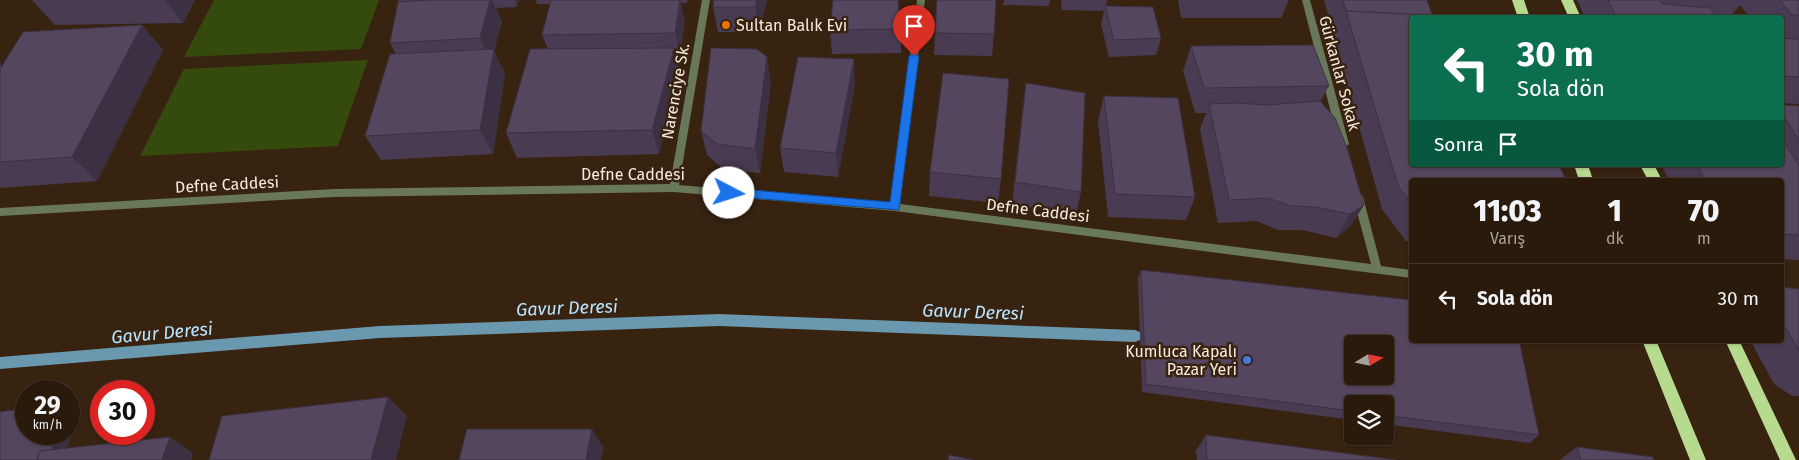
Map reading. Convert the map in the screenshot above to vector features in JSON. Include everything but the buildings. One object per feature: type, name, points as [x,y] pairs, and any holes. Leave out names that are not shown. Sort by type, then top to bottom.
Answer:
[{"type":"highway","points":[[1518,0],[1523,15]]},
{"type":"highway","points":[[1567,0],[1574,15]]},
{"type":"highway","points":[[1649,343],[1698,460]]},
{"type":"highway","points":[[1733,343],[1788,460]]},
{"type":"street","name":"Narenciye Sk.","points":[[674,188],[706,0]]},
{"type":"street","points":[[895,207],[921,0]]},
{"type":"street","name":"Gürkanlar Sokak","points":[[1306,0],[1347,154]]},
{"type":"street","points":[[1354,183],[1377,269]]},
{"type":"street","name":"Defne Caddesi","points":[[0,212],[334,193],[674,188],[895,207],[1409,274]]},
{"type":"green space","points":[[214,0],[379,0],[361,49],[184,57]]},
{"type":"green space","points":[[368,60],[338,146],[140,156],[184,69]]},
{"type":"waterway","name":"Gavur Deresi","points":[[0,363],[380,332],[719,320],[1135,336]]},
{"type":"place","name":"Sultan Balık Evi","points":[[726,25]]},
{"type":"place","name":"Kumluca Kapalı Pazar Yeri","points":[[1247,360]]},
{"type":"route","points":[[729,193],[895,207],[914,56]]}]
